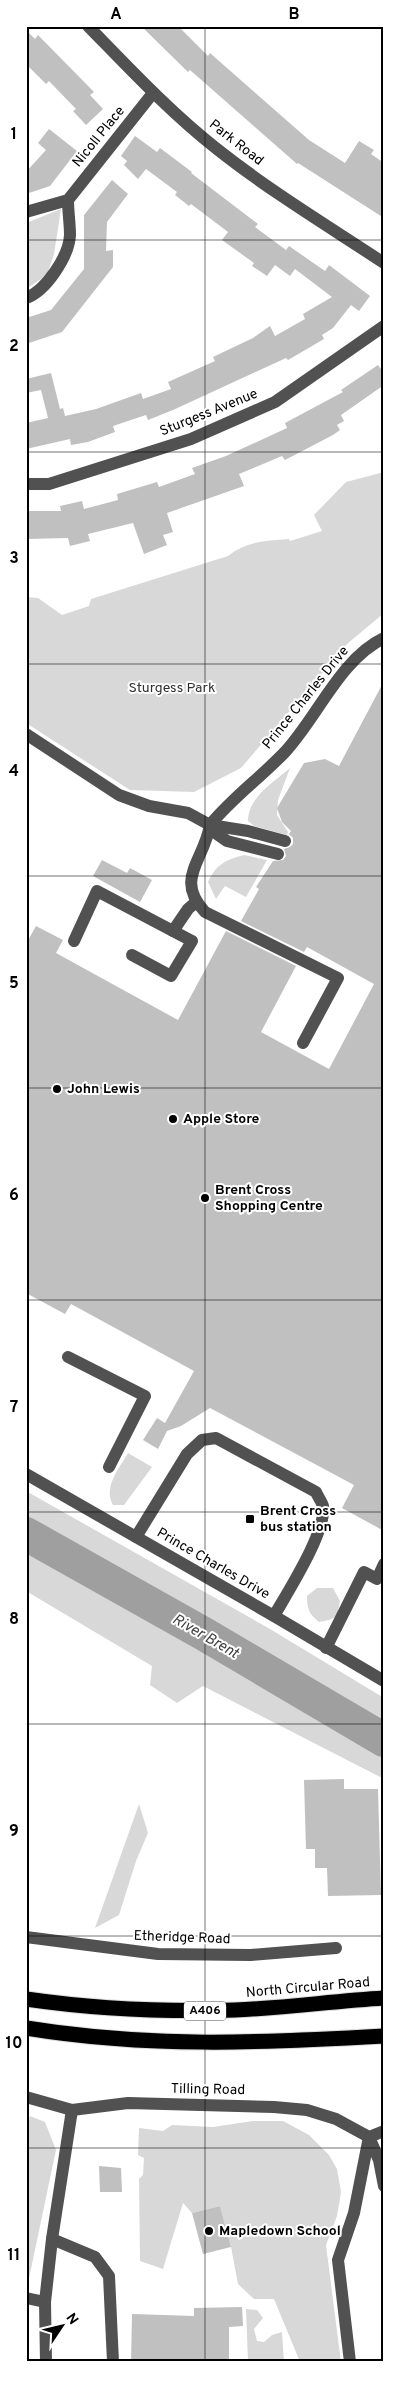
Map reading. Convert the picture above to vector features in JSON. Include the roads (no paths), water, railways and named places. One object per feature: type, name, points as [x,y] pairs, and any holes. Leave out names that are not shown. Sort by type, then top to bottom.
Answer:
[{"type":"highway","name":"North Circular Road","points":[[26,1999],[89,2006],[185,2011],[281,2007],[384,1998]]},
{"type":"highway","points":[[26,2028],[86,2036],[186,2044],[236,2044],[384,2036]]},
{"type":"street","name":"Park Road","points":[[88,26],[153,93],[217,149],[270,188],[384,263]]},
{"type":"street","name":"Nicoll Place","points":[[68,200],[153,93]]},
{"type":"street","points":[[26,212],[68,200],[70,238],[59,268],[34,295],[26,298]]},
{"type":"street","name":"Sturgess Avenue","points":[[26,484],[50,484],[191,439],[275,402],[384,326]]},
{"type":"street","name":"Prince Charles Drive","points":[[210,825],[221,811],[285,752],[356,657],[384,638]]},
{"type":"street","points":[[26,734],[119,795],[149,806],[188,813],[210,825],[248,831],[285,841]]},
{"type":"street","points":[[210,825],[217,834],[227,841],[278,854]]},
{"type":"street","points":[[210,825],[204,848],[193,870],[190,883],[196,902],[206,912],[338,978],[303,1043]]},
{"type":"street","points":[[74,941],[97,891],[192,941],[171,976],[132,955]]},
{"type":"street","points":[[174,931],[180,919],[196,902]]},
{"type":"street","points":[[68,1357],[145,1396],[109,1467]]},
{"type":"street","points":[[136,1537],[187,1454],[202,1440],[216,1438],[316,1492],[322,1506],[322,1518],[304,1565],[274,1616]]},
{"type":"street","name":"Prince Charles Drive","points":[[26,1474],[384,1681]]},
{"type":"street","points":[[326,1648],[364,1572],[377,1579],[384,1564]]},
{"type":"street","name":"Etheridge Road","points":[[26,1937],[158,1954],[251,1955],[336,1948]]},
{"type":"street","name":"Tilling Road","points":[[26,2097],[72,2110],[128,2103],[274,2107],[307,2110],[336,2119],[369,2137]]},
{"type":"street","points":[[46,2362],[45,2302],[52,2239],[72,2110]]},
{"type":"street","points":[[369,2137],[384,2131]]},
{"type":"street","points":[[369,2137],[379,2160],[384,2186]]},
{"type":"street","points":[[350,2362],[338,2260],[354,2213],[369,2137]]},
{"type":"street","points":[[52,2239],[95,2257],[109,2276],[113,2362]]},
{"type":"street","points":[[26,2298],[45,2302]]},
{"type":"waterway","name":"River Brent","points":[[26,1534],[204,1634],[384,1740]]},
{"type":"place","name":"John Lewis","points":[[57,1089]]},
{"type":"place","name":"Apple Store","points":[[173,1119]]},
{"type":"place","name":"Brent Cross Shopping Centre","points":[[205,1198]]},
{"type":"place","name":"Brent Cross bus station","points":[[250,1519]]},
{"type":"place","name":"Mapledown School","points":[[209,2231]]},
{"type":"park label","name":"Sturgess Park","points":[[172,688]]}]
